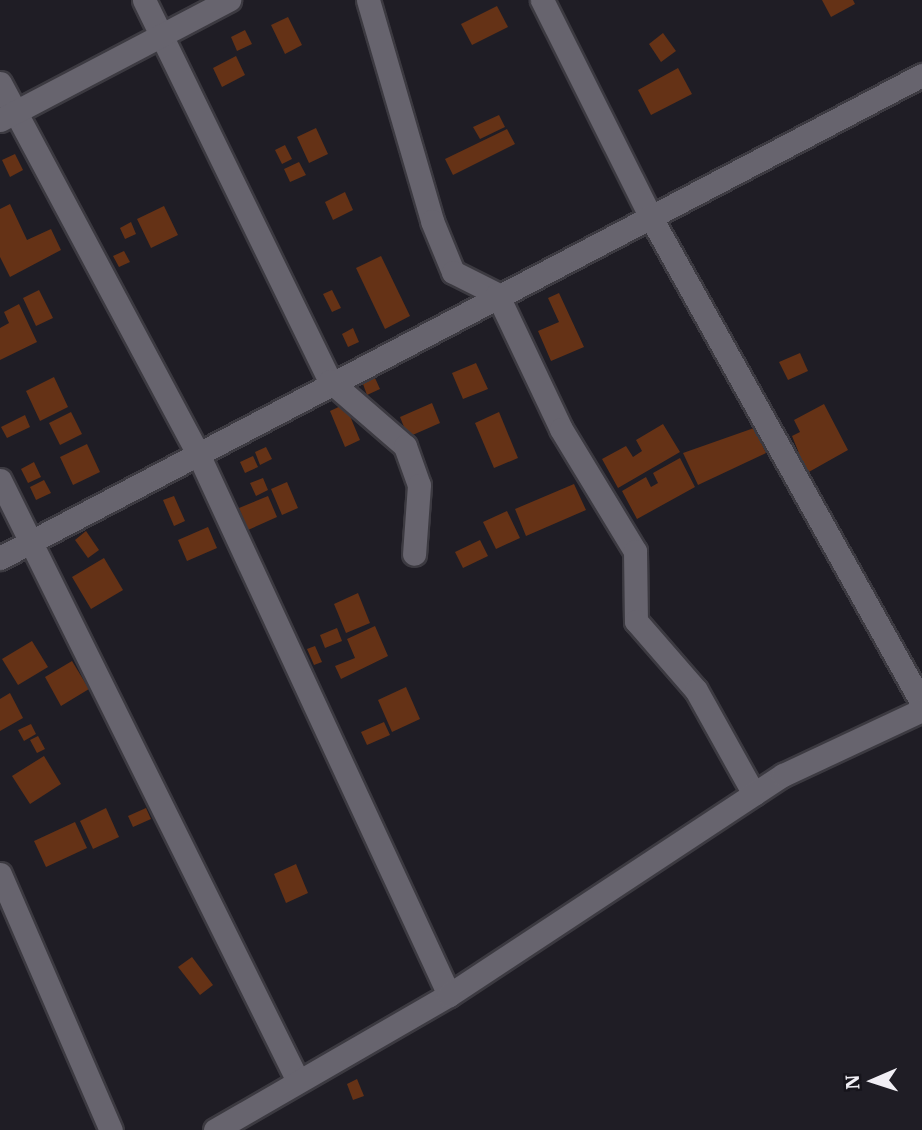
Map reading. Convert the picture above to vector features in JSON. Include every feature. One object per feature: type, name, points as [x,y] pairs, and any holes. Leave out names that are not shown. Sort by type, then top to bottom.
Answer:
[{"type":"street","points":[[144,0],[330,381],[405,446],[419,485],[414,554]]},
{"type":"street","points":[[8,116],[229,0]]},
{"type":"street","points":[[368,0],[432,221],[453,272],[497,294],[561,429],[635,551],[636,621],[696,690],[754,794]]},
{"type":"street","points":[[542,0],[650,216],[922,704]]},
{"type":"street","points":[[0,558],[200,458],[330,381],[922,75]]},
{"type":"street","points":[[0,83],[8,116],[200,458],[450,995]]},
{"type":"street","points":[[0,480],[298,1081]]},
{"type":"street","points":[[215,1130],[450,995],[754,794],[922,710]]},
{"type":"street","points":[[2,885],[111,1130]]},
{"type":"building","points":[[822,0],[853,0],[855,4],[831,17]]},
{"type":"building","points":[[497,6],[508,27],[472,45],[461,24]]},
{"type":"building","points":[[288,17],[302,45],[285,54],[271,25]]},
{"type":"building","points":[[245,30],[252,44],[237,51],[231,37]]},
{"type":"building","points":[[663,33],[676,51],[661,62],[649,44]]},
{"type":"building","points":[[236,56],[245,75],[222,87],[213,68]]},
{"type":"building","points":[[678,68],[692,94],[651,115],[638,90]]},
{"type":"building","points":[[499,115],[505,127],[480,139],[473,127]]},
{"type":"building","points":[[316,128],[328,154],[309,163],[297,137]]},
{"type":"building","points":[[507,129],[515,144],[453,175],[445,159]]},
{"type":"building","points":[[285,145],[292,159],[282,164],[275,150]]},
{"type":"building","points":[[15,154],[23,170],[10,177],[2,160]]},
{"type":"building","points":[[299,162],[306,175],[290,182],[284,169]]},
{"type":"building","points":[[345,192],[353,210],[333,220],[325,202]]},
{"type":"building","points":[[10,204],[27,240],[51,229],[61,250],[10,277],[0,257],[0,209]]},
{"type":"building","points":[[164,206],[178,235],[151,248],[137,219]]},
{"type":"building","points":[[131,222],[136,234],[125,239],[120,228]]},
{"type":"building","points":[[124,251],[130,262],[119,267],[113,256]]},
{"type":"building","points":[[381,256],[410,316],[385,329],[356,268]]},
{"type":"building","points":[[39,290],[53,318],[36,326],[23,298]]},
{"type":"building","points":[[332,290],[341,308],[332,312],[323,294]]},
{"type":"building","points":[[559,293],[584,347],[551,361],[538,331],[559,322],[548,298]]},
{"type":"building","points":[[19,304],[37,342],[0,360],[0,328],[9,323],[4,312]]},
{"type":"building","points":[[353,328],[359,342],[348,347],[342,334]]},
{"type":"building","points":[[800,353],[808,371],[788,380],[779,362]]},
{"type":"building","points":[[476,363],[488,389],[463,399],[452,373]]},
{"type":"building","points":[[54,377],[68,407],[40,421],[26,391]]},
{"type":"building","points":[[375,378],[380,389],[367,395],[363,384]]},
{"type":"building","points":[[432,403],[440,423],[408,437],[400,417]]},
{"type":"building","points":[[345,404],[360,440],[345,447],[330,411]]},
{"type":"building","points":[[824,404],[848,450],[807,473],[792,436],[800,432],[794,420]]},
{"type":"building","points":[[71,412],[82,434],[60,445],[49,423]]},
{"type":"building","points":[[499,412],[518,458],[494,468],[475,423]]},
{"type":"building","points":[[25,415],[30,427],[7,438],[1,427]]},
{"type":"building","points":[[663,424],[680,452],[618,488],[602,459],[626,446],[633,457],[642,451],[636,440]]},
{"type":"building","points":[[754,428],[766,453],[698,485],[683,453]]},
{"type":"building","points":[[87,444],[100,472],[73,485],[60,457]]},
{"type":"building","points":[[266,447],[272,459],[260,465],[255,452]]},
{"type":"building","points":[[253,456],[258,467],[245,473],[240,462]]},
{"type":"building","points":[[680,458],[695,487],[637,519],[622,491],[646,477],[651,487],[658,483],[653,473]]},
{"type":"building","points":[[34,462],[41,477],[28,483],[21,469]]},
{"type":"building","points":[[263,478],[268,490],[256,496],[250,483]]},
{"type":"building","points":[[44,480],[51,493],[36,500],[30,487]]},
{"type":"building","points":[[287,482],[298,508],[282,515],[271,489]]},
{"type":"building","points":[[574,484],[586,510],[526,536],[515,509]]},
{"type":"building","points":[[174,496],[185,521],[174,526],[163,500]]},
{"type":"building","points":[[268,496],[277,517],[248,530],[239,508]]},
{"type":"building","points":[[507,511],[520,538],[496,549],[483,522]]},
{"type":"building","points":[[208,527],[217,548],[187,561],[178,540]]},
{"type":"building","points":[[86,531],[99,550],[88,558],[75,540]]},
{"type":"building","points":[[480,540],[488,556],[463,568],[455,552]]},
{"type":"building","points":[[104,558],[123,590],[91,609],[72,577]]},
{"type":"building","points":[[358,593],[370,623],[346,633],[334,604]]},
{"type":"building","points":[[375,626],[388,656],[341,679],[335,666],[355,658],[347,639]]},
{"type":"building","points":[[337,628],[342,641],[325,648],[320,635]]},
{"type":"building","points":[[32,641],[48,667],[18,685],[2,659]]},
{"type":"building","points":[[315,646],[322,662],[314,665],[307,649]]},
{"type":"building","points":[[72,661],[89,689],[61,706],[45,677]]},
{"type":"building","points":[[406,687],[420,719],[392,732],[378,700]]},
{"type":"building","points":[[10,693],[23,718],[0,731],[0,699]]},
{"type":"building","points":[[384,722],[390,735],[367,745],[361,732]]},
{"type":"building","points":[[31,724],[36,734],[24,741],[18,730]]},
{"type":"building","points":[[38,736],[45,749],[37,753],[30,740]]},
{"type":"building","points":[[44,756],[61,784],[30,804],[12,776]]},
{"type":"building","points":[[106,808],[119,837],[93,849],[80,821]]},
{"type":"building","points":[[146,808],[151,819],[133,827],[128,816]]},
{"type":"building","points":[[75,822],[87,848],[46,867],[34,841]]},
{"type":"building","points":[[296,864],[308,893],[286,903],[274,874]]},
{"type":"building","points":[[192,957],[213,985],[200,995],[178,967]]},
{"type":"building","points":[[357,1079],[364,1096],[353,1100],[347,1084]]}]
